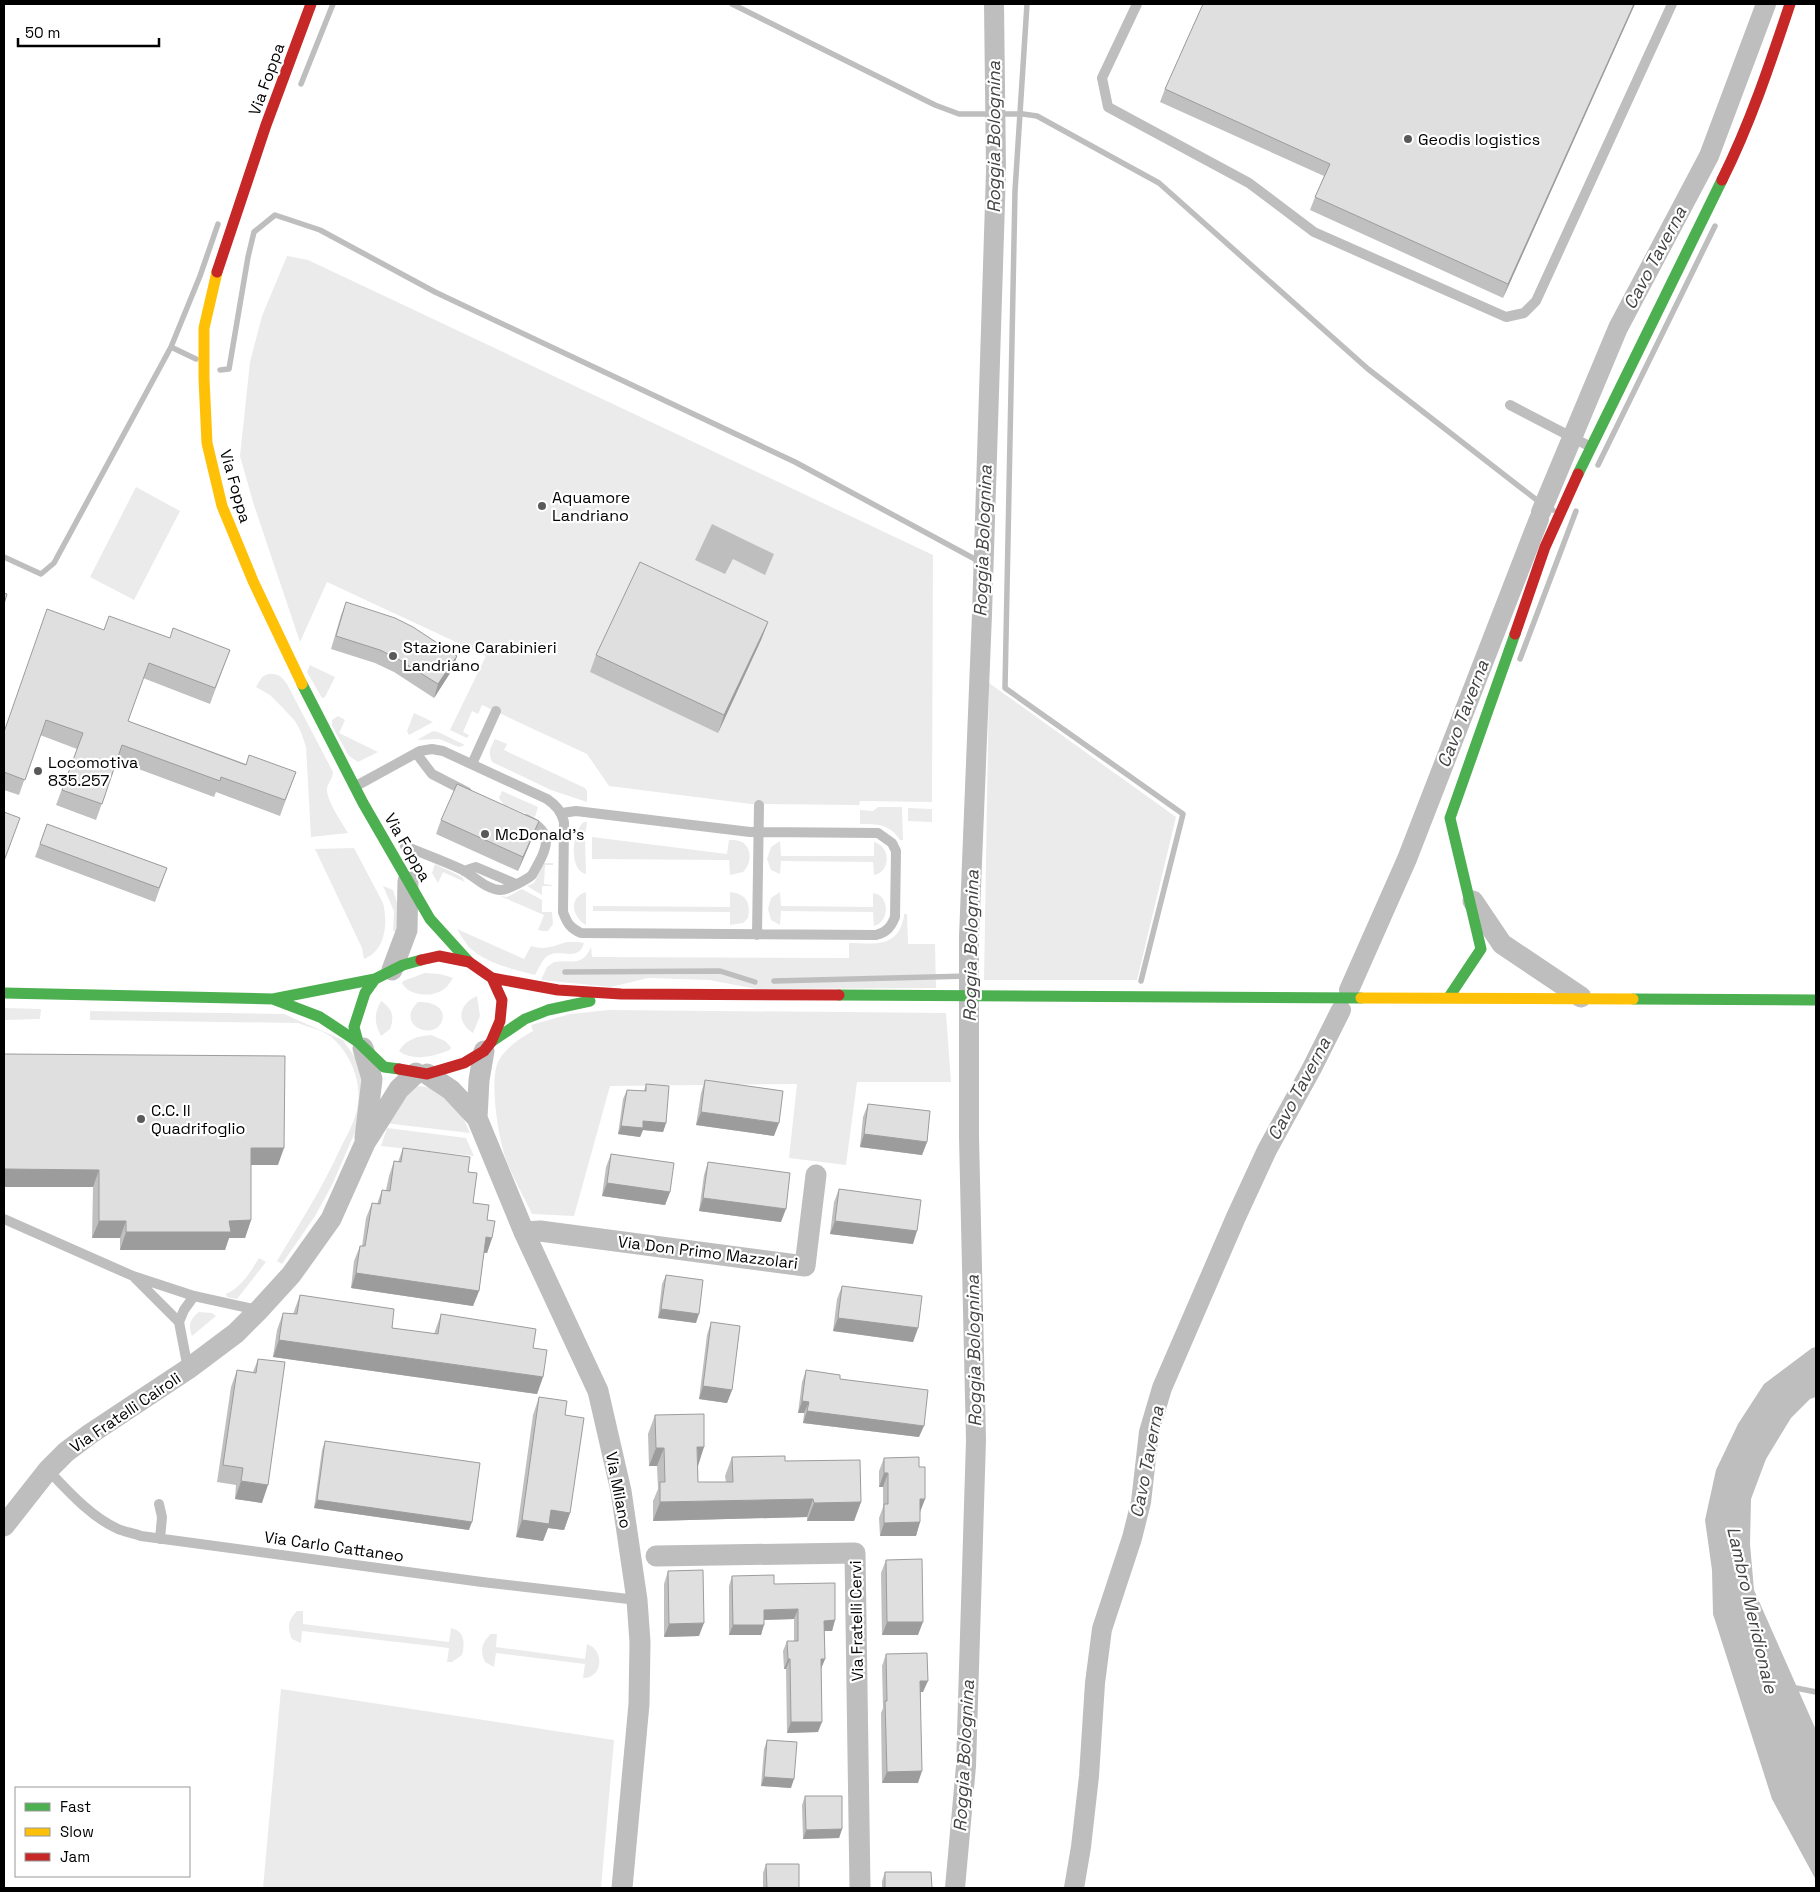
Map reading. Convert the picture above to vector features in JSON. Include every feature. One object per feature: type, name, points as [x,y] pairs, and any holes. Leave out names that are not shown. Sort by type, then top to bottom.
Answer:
[{"type":"main road","name":"Via Foppa","points":[[311,4],[266,125],[218,268],[204,328],[207,443],[222,506],[253,581],[292,665],[355,786],[430,918],[469,962]]},
{"type":"main road","points":[[1449,997],[1481,949],[1450,818],[1545,547],[1590,446],[1739,146],[1790,4]]},
{"type":"main road","points":[[4,994],[273,1000],[383,974],[404,965],[439,956],[469,962],[492,978],[558,990],[620,994],[1581,997],[1816,1000]]},
{"type":"main road","points":[[360,1045],[354,1027],[365,993],[383,974]]},
{"type":"main road","points":[[488,1046],[500,1021],[502,1000],[492,978]]},
{"type":"main road","points":[[273,1000],[320,1017],[360,1045],[384,1067],[422,1074],[464,1063],[525,1019],[548,1010],[620,994]]},
{"type":"street","points":[[383,974],[407,930],[408,881]]},
{"type":"street","points":[[1466,891],[1502,944],[1581,997]]},
{"type":"street","points":[[360,1045],[372,1079],[365,1143]]},
{"type":"street","name":"Via Milano","points":[[477,1118],[479,1080],[488,1046]]},
{"type":"street","points":[[365,1143],[399,1089],[422,1074]]},
{"type":"street","name":"Via Milano","points":[[422,1074],[451,1090],[477,1118],[524,1232],[598,1392],[621,1491],[637,1600],[640,1642],[639,1704],[622,1888]]},
{"type":"street","name":"Via Fratelli Cairoli","points":[[4,1526],[48,1470],[66,1452],[236,1334],[259,1310],[291,1275],[331,1218],[365,1143]]},
{"type":"street","name":"Via Don Primo Mazzolari","points":[[524,1232],[540,1231],[805,1266],[816,1175]]},
{"type":"street","name":"Via Fratelli Cervi","points":[[656,1556],[855,1553],[860,1888]]},
{"type":"lane","points":[[1137,4],[1102,78],[1108,107],[1248,183],[1314,232],[1506,317],[1524,313],[1536,301],[1672,4]]},
{"type":"lane","points":[[1510,405],[1590,446]]},
{"type":"lane","points":[[472,764],[496,711]]},
{"type":"lane","points":[[355,786],[416,754],[432,749],[443,751],[547,798],[562,813],[564,822],[563,912],[566,922],[576,930],[590,934],[876,935],[885,932],[892,925],[895,917],[896,851],[892,842],[878,833],[759,832],[576,811],[562,813]]},
{"type":"lane","points":[[416,754],[438,779],[473,795]]},
{"type":"lane","points":[[758,935],[759,805]]},
{"type":"lane","points":[[405,846],[464,871],[477,880],[499,890],[529,878],[546,843],[545,831],[541,826],[517,815]]},
{"type":"lane","points":[[4,1219],[133,1276],[194,1296],[259,1310]]},
{"type":"lane","points":[[133,1276],[179,1322]]},
{"type":"lane","points":[[188,1369],[179,1322],[184,1310],[194,1296]]},
{"type":"lane","name":"Via Carlo Cattaneo","points":[[48,1470],[74,1497],[106,1522],[126,1531],[160,1539],[637,1600]]},
{"type":"lane","points":[[159,1504],[162,1517],[160,1539]]},
{"type":"shaded area","name":"Aquamore Landriano","points":[[287,256],[308,260],[933,555],[932,802],[860,801],[859,805],[751,804],[609,786],[587,754],[482,705],[478,714],[472,711],[463,732],[469,735],[467,738],[450,730],[486,656],[327,582],[300,642],[253,502],[240,456],[250,362],[262,316]]},
{"type":"shaded area","points":[[136,487],[180,511],[134,600],[90,577]]},
{"type":"shaded area","points":[[310,665],[335,677],[325,697],[322,698],[307,672]]},
{"type":"shaded area","points":[[268,674],[279,676],[287,684],[333,772],[327,788],[329,800],[348,833],[311,837],[306,747],[295,721],[270,695],[256,687],[262,677]]},
{"type":"shaded area","points":[[989,683],[1176,817],[1137,980],[984,980]]},
{"type":"shaded area","points":[[414,713],[433,722],[409,735],[407,731]]},
{"type":"shaded area","points":[[338,716],[345,720],[339,733],[378,752],[358,762],[349,756],[332,726],[332,720]]},
{"type":"shaded area","points":[[433,731],[465,745],[459,747],[439,739],[417,740]]},
{"type":"shaded area","points":[[495,739],[507,744],[504,750],[585,788],[587,791],[587,802],[551,790],[492,762],[490,750]]},
{"type":"shaded area","points":[[502,791],[538,807],[535,817],[504,805],[499,798]]},
{"type":"shaded area","points":[[878,807],[902,807],[903,840],[900,840],[892,831],[883,826],[860,824],[860,810],[873,811]]},
{"type":"shaded area","points":[[908,808],[932,809],[932,822],[908,821]]},
{"type":"shaded area","points":[[584,822],[587,822],[585,837],[586,874],[580,871],[574,858],[577,833]]},
{"type":"shaded area","points":[[592,837],[727,854],[729,840],[737,840],[746,845],[750,857],[748,865],[743,872],[730,875],[729,860],[592,859]]},
{"type":"shaded area","points":[[780,841],[781,856],[874,856],[874,842],[884,848],[887,859],[884,869],[874,875],[873,862],[781,861],[780,874],[771,870],[767,859],[771,847]]},
{"type":"shaded area","points":[[354,848],[383,903],[385,911],[384,935],[381,943],[377,950],[364,959],[362,948],[315,849]]},
{"type":"shaded area","points":[[544,863],[553,863],[553,865],[545,865],[544,884],[552,886],[542,886],[542,895],[527,886],[534,883]]},
{"type":"shaded area","points":[[435,864],[462,877],[465,882],[443,872],[438,883],[432,873]]},
{"type":"shaded area","points":[[383,886],[393,890],[399,909],[397,932],[393,931],[394,911]]},
{"type":"shaded area","points":[[522,889],[542,900],[542,912],[552,912],[553,924],[548,931],[538,930],[544,915],[500,896],[507,897]]},
{"type":"shaded area","points":[[586,892],[586,925],[581,922],[575,913],[574,903],[580,895]]},
{"type":"shaded area","points":[[730,892],[744,897],[748,903],[748,918],[743,923],[730,925],[730,912],[593,911],[593,906],[730,907]]},
{"type":"shaded area","points":[[780,892],[781,906],[873,907],[873,893],[883,898],[886,909],[883,919],[874,926],[873,912],[781,911],[780,925],[771,920],[768,909],[771,898]]},
{"type":"shaded area","points":[[904,914],[907,914],[908,944],[935,944],[936,988],[757,989],[709,980],[648,978],[611,987],[541,980],[547,967],[554,962],[580,960],[588,954],[591,947],[592,957],[849,958],[849,943],[871,944],[890,939],[900,929]]},
{"type":"shaded area","points":[[457,929],[524,959],[531,946],[544,948],[568,942],[584,943],[582,949],[574,954],[549,955],[535,975],[501,965],[477,954],[470,948]]},
{"type":"shaded area","points":[[425,973],[440,974],[453,978],[443,990],[434,994],[424,995],[409,990],[402,983]]},
{"type":"shaded area","points":[[477,996],[480,1016],[473,1033],[463,1023],[462,1013],[466,1003]]},
{"type":"shaded area","points":[[381,1001],[388,1006],[392,1013],[392,1020],[390,1029],[381,1036],[376,1018]]},
{"type":"shaded area","points":[[418,1002],[427,1002],[440,1008],[443,1016],[438,1027],[432,1030],[425,1030],[413,1024],[410,1018],[412,1010]]},
{"type":"shaded area","points":[[4,1008],[41,1009],[40,1019],[4,1020]]},
{"type":"shaded area","points":[[609,1010],[946,1013],[951,1082],[857,1082],[846,1165],[789,1158],[797,1084],[610,1086],[574,1216],[532,1214],[510,1169],[501,1141],[494,1081],[499,1060],[514,1043],[533,1031],[531,1025],[570,1014]]},
{"type":"shaded area","points":[[90,1011],[284,1014],[343,1040],[365,1072],[360,1121],[332,1185],[315,1216],[282,1264],[277,1261],[327,1176],[355,1116],[358,1104],[358,1086],[353,1067],[343,1050],[327,1034],[298,1023],[90,1020]]},
{"type":"shaded area","points":[[431,1035],[445,1041],[451,1047],[450,1050],[424,1057],[411,1056],[399,1051],[413,1039]]},
{"type":"shaded area","points":[[419,1086],[434,1088],[460,1111],[470,1133],[384,1123],[411,1088]]},
{"type":"shaded area","points":[[387,1128],[466,1138],[474,1156],[381,1146]]},
{"type":"shaded area","points":[[259,1258],[266,1262],[237,1299],[227,1297],[226,1294],[241,1283]]},
{"type":"shaded area","points":[[199,1312],[212,1313],[216,1316],[192,1336],[191,1322]]},
{"type":"shaded area","points":[[297,1611],[303,1611],[303,1624],[449,1642],[451,1628],[459,1632],[463,1638],[462,1655],[452,1662],[447,1662],[449,1648],[302,1631],[301,1643],[292,1639],[289,1631],[290,1621]]},
{"type":"shaded area","points":[[491,1634],[497,1634],[496,1647],[585,1659],[587,1644],[597,1652],[599,1657],[598,1669],[590,1677],[583,1678],[585,1664],[496,1653],[494,1667],[485,1662],[482,1654],[483,1644]]},
{"type":"shaded area","points":[[281,1689],[614,1740],[601,1888],[263,1888]]},
{"type":"water","points":[[712,524],[774,554],[765,575],[733,559],[725,574],[695,560]]},
{"type":"water","name":"Lambro Meridionale","points":[[1816,1347],[1816,1397],[1810,1399],[1791,1418],[1766,1459],[1751,1499],[1750,1544],[1754,1590],[1816,1730],[1816,1880],[1772,1799],[1713,1614],[1712,1570],[1705,1520],[1716,1470],[1738,1424],[1764,1384],[1812,1348]]},
{"type":"building","name":"Geodis logistics","points":[[1203,4],[1634,4],[1508,284],[1315,197],[1330,164],[1165,89]]},
{"type":"building","points":[[640,562],[768,622],[724,715],[596,655]]},
{"type":"building","points":[[4,593],[7,594],[4,604]]},
{"type":"building","points":[[346,602],[395,618],[413,627],[457,656],[438,684],[380,650],[336,636]]},
{"type":"building","points":[[47,609],[104,630],[109,616],[170,638],[173,628],[230,650],[215,688],[149,663],[128,721],[246,765],[249,755],[296,772],[285,800],[221,777],[220,781],[122,745],[102,804],[62,790],[83,733],[46,720],[25,780],[4,772],[4,732]]},
{"type":"building","name":"McDonald's","points":[[457,784],[539,821],[523,857],[441,820]]},
{"type":"building","points":[[4,812],[20,818],[4,861]]},
{"type":"building","points":[[47,824],[167,868],[159,888],[40,844]]},
{"type":"building","name":"C.C. Il Quadrifoglio","points":[[4,1054],[285,1056],[284,1148],[251,1148],[251,1220],[229,1221],[231,1232],[126,1232],[126,1221],[99,1221],[99,1170],[4,1169]]},
{"type":"building","points":[[705,1080],[783,1091],[779,1123],[701,1112]]},
{"type":"building","points":[[646,1084],[669,1086],[666,1123],[643,1121],[643,1128],[621,1126],[627,1090],[646,1091]]},
{"type":"building","points":[[868,1104],[930,1111],[927,1142],[864,1134]]},
{"type":"building","points":[[403,1148],[470,1157],[468,1172],[477,1173],[473,1203],[489,1205],[487,1220],[495,1221],[492,1238],[486,1237],[479,1291],[356,1273],[360,1246],[365,1246],[372,1203],[380,1204],[382,1190],[390,1191],[394,1161],[401,1162]]},
{"type":"building","points":[[611,1154],[674,1163],[670,1192],[607,1183]]},
{"type":"building","points":[[708,1162],[790,1173],[786,1209],[703,1198]]},
{"type":"building","points":[[839,1189],[921,1200],[917,1231],[835,1221]]},
{"type":"building","points":[[666,1275],[703,1280],[699,1314],[661,1309]]},
{"type":"building","points":[[842,1286],[922,1296],[918,1328],[838,1318]]},
{"type":"building","points":[[300,1295],[394,1309],[392,1328],[438,1334],[441,1314],[536,1329],[533,1348],[547,1350],[543,1377],[279,1340],[283,1313],[297,1314]]},
{"type":"building","points":[[711,1322],[740,1326],[732,1390],[703,1386]]},
{"type":"building","points":[[258,1359],[285,1362],[268,1485],[241,1481],[243,1468],[223,1465],[237,1370],[256,1373]]},
{"type":"building","points":[[806,1370],[840,1375],[840,1379],[928,1390],[924,1426],[807,1411],[809,1402],[802,1401]]},
{"type":"building","points":[[539,1397],[567,1401],[565,1415],[584,1418],[570,1513],[551,1510],[549,1524],[522,1520]]},
{"type":"building","points":[[704,1414],[704,1447],[697,1447],[698,1482],[733,1482],[732,1457],[785,1456],[785,1461],[860,1460],[861,1502],[814,1503],[813,1499],[660,1502],[660,1482],[665,1482],[664,1448],[656,1448],[655,1415]]},
{"type":"building","points":[[325,1441],[480,1463],[472,1522],[317,1500]]},
{"type":"building","points":[[919,1457],[919,1467],[925,1467],[925,1499],[920,1499],[920,1522],[884,1523],[884,1504],[888,1504],[888,1473],[884,1473],[884,1458]]},
{"type":"building","points":[[922,1559],[923,1622],[887,1622],[886,1560]]},
{"type":"building","points":[[703,1570],[704,1623],[669,1624],[668,1571]]},
{"type":"building","points":[[774,1575],[774,1584],[835,1583],[835,1620],[824,1621],[825,1659],[821,1659],[822,1722],[791,1722],[790,1659],[788,1659],[787,1641],[798,1641],[798,1609],[764,1610],[764,1625],[733,1625],[732,1576]]},
{"type":"building","points":[[927,1653],[928,1681],[920,1681],[922,1771],[887,1772],[886,1654]]},
{"type":"building","points":[[767,1740],[797,1742],[794,1779],[764,1777]]},
{"type":"building","points":[[805,1796],[842,1796],[842,1829],[806,1830]]},
{"type":"building","points":[[766,1864],[799,1864],[799,1888],[767,1888]]},
{"type":"building","points":[[885,1872],[931,1872],[932,1888],[885,1888]]},
{"type":"waterway","points":[[301,84],[333,4]]},
{"type":"waterway","points":[[732,4],[935,105],[959,114],[1023,114],[1037,116],[1159,183],[1368,369],[1538,501],[1553,510]]},
{"type":"waterway","name":"Roggia Bolognina","points":[[955,1888],[966,1766],[976,1440],[969,1137],[969,937],[982,614],[996,171],[994,4]]},
{"type":"waterway","points":[[1027,4],[1015,191],[1005,688],[1183,814],[1141,981]]},
{"type":"waterway","name":"Cavo Taverna","points":[[1541,512],[1618,328],[1709,156],[1766,4]]},
{"type":"waterway","points":[[220,370],[229,369],[254,232],[275,215],[320,230],[435,292],[795,462],[984,564]]},
{"type":"waterway","points":[[4,557],[41,574],[54,563],[171,347],[200,276],[218,224]]},
{"type":"waterway","points":[[1598,465],[1715,226]]},
{"type":"waterway","points":[[171,347],[196,359]]},
{"type":"waterway","points":[[1520,659],[1576,511]]},
{"type":"waterway","name":"Cavo Taverna","points":[[1349,990],[1407,859],[1539,519]]},
{"type":"waterway","points":[[565,972],[720,971],[755,982]]},
{"type":"waterway","points":[[774,981],[969,976]]},
{"type":"waterway","name":"Cavo Taverna","points":[[1074,1888],[1089,1776],[1095,1683],[1102,1629],[1132,1538],[1141,1502],[1149,1432],[1162,1388],[1267,1150],[1341,1010]]},
{"type":"waterway","points":[[1791,1687],[1816,1692]]},
{"type":"traffic: fast","points":[[1578,474],[1722,180]]},
{"type":"traffic: fast","points":[[1449,997],[1481,949],[1450,818],[1515,634]]},
{"type":"traffic: fast","points":[[302,684],[363,803],[430,919],[469,962]]},
{"type":"traffic: fast","points":[[4,993],[273,999],[375,979],[403,965],[421,960]]},
{"type":"traffic: fast","points":[[375,979],[365,993],[354,1027],[358,1042],[384,1067],[399,1069]]},
{"type":"traffic: fast","points":[[839,995],[1361,998]]},
{"type":"traffic: fast","points":[[273,999],[320,1017],[358,1042]]},
{"type":"traffic: fast","points":[[1633,999],[1816,1000]]},
{"type":"traffic: fast","points":[[491,1042],[525,1019],[548,1010],[590,1001]]},
{"type":"traffic: slow","points":[[217,272],[204,328],[207,443],[222,506],[253,581],[302,684]]},
{"type":"traffic: slow","points":[[1361,998],[1633,999]]},
{"type":"traffic: jam","points":[[217,272],[266,125],[311,4]]},
{"type":"traffic: jam","points":[[1722,180],[1751,116],[1790,4]]},
{"type":"traffic: jam","points":[[1515,634],[1545,547],[1578,474]]},
{"type":"traffic: jam","points":[[399,1069],[427,1074],[464,1063],[484,1051],[491,1042],[500,1021],[502,1000],[492,978],[469,962],[439,956],[421,960]]},
{"type":"traffic: jam","points":[[492,978],[558,990],[621,994],[839,995]]},
{"type":"place","name":"Geodis logistics","points":[[1408,139]]},
{"type":"place","name":"Aquamore Landriano","points":[[542,506]]},
{"type":"place","name":"Stazione Carabinieri Landriano","points":[[393,656]]},
{"type":"place","name":"Locomotiva 835.257","points":[[38,771]]},
{"type":"place","name":"McDonald's","points":[[485,834]]},
{"type":"place","name":"C.C. Il Quadrifoglio","points":[[141,1119]]}]
